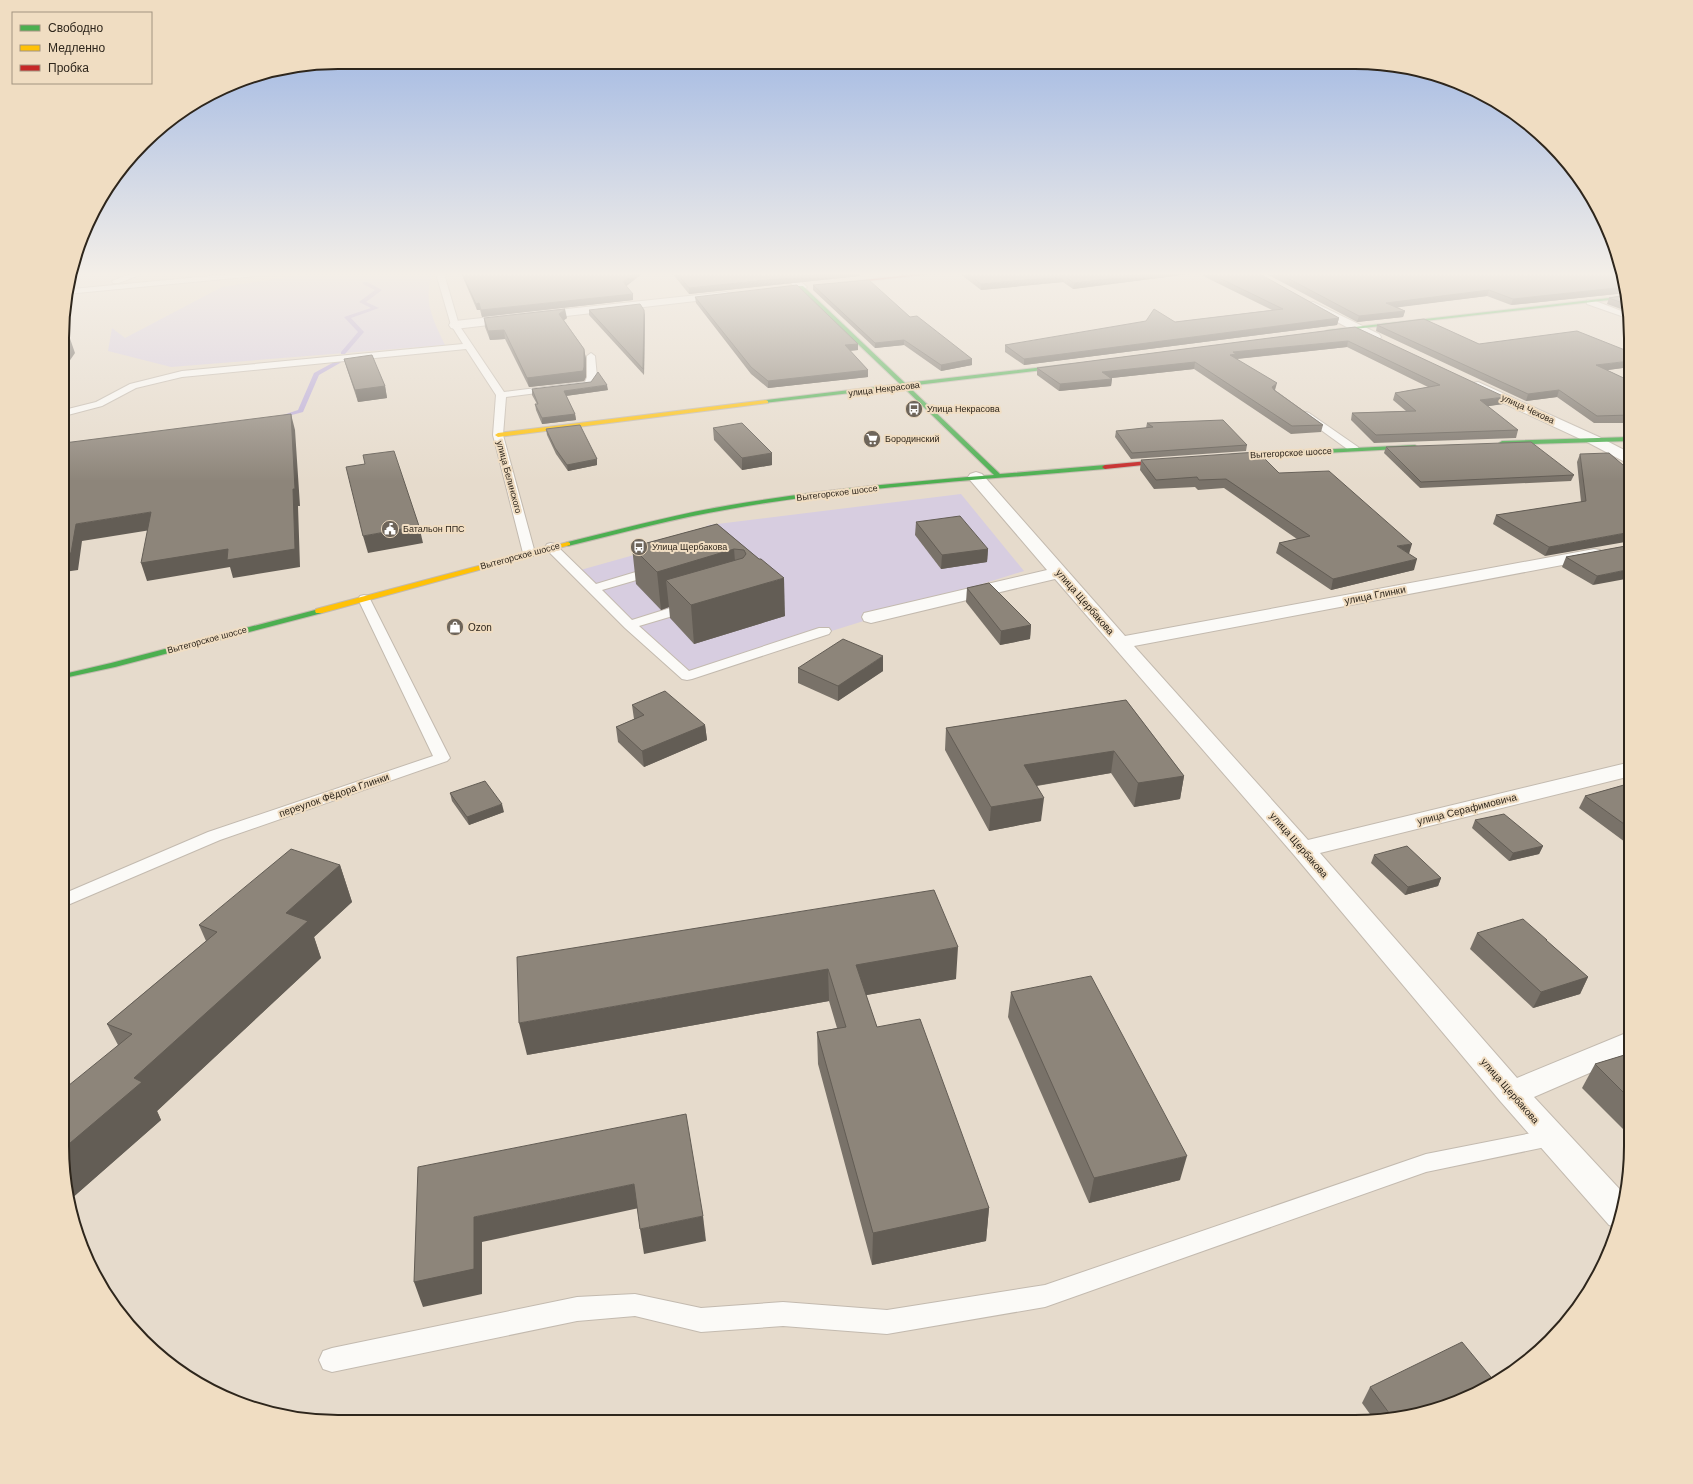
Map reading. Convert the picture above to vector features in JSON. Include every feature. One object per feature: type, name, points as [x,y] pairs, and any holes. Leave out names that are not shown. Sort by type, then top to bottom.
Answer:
[{"type":"street","points":[[859,342],[997,474]]},
{"type":"street","name":"улица Некрасова","points":[[498,435],[1078,364]]},
{"type":"street","name":"улица Чехова","points":[[1467,380],[1594,440],[1624,456]]},
{"type":"street","points":[[1490,444],[1624,439]]},
{"type":"street","name":"Вытегорское шоссе","points":[[1219,457],[1426,446]]},
{"type":"street","name":"Вытегорское шоссе","points":[[69,675],[364,598],[552,547],[696,513],[754,503],[997,474],[1179,460]]},
{"type":"street","name":"улица Щербакова","points":[[976,477],[1120,643],[1303,849],[1512,1093],[1616,1209]]},
{"type":"street","name":"улица Глинки","points":[[1120,643],[1607,552]]},
{"type":"street","points":[[871,617],[1059,573]]},
{"type":"street","name":"улица Серафимовича","points":[[1303,849],[1624,771]]},
{"type":"street","points":[[1512,1093],[1624,1045]]},
{"type":"lane","points":[[465,342],[501,394],[588,384],[592,378],[591,356]]},
{"type":"lane","points":[[69,412],[99,404],[133,386],[182,374],[467,346]]},
{"type":"lane","name":"улица Белинского","points":[[501,394],[498,435],[529,553]]},
{"type":"lane","points":[[1296,408],[1354,449]]},
{"type":"lane","points":[[552,547],[630,625],[687,676],[824,630]]},
{"type":"lane","points":[[593,589],[665,567]]},
{"type":"lane","name":"переулок Фёдора Глинки","points":[[69,898],[214,836],[442,758],[364,598]]},
{"type":"lane","points":[[630,625],[704,603]]},
{"type":"lane","points":[[332,1360],[577,1309],[635,1305],[702,1320],[783,1314],[887,1322],[1045,1296],[1426,1163],[1552,1138]]},
{"type":"shaded area","points":[[110,342],[444,342],[445,345],[171,367],[108,351]]},
{"type":"shaded area","points":[[961,494],[1024,571],[687,676],[577,571],[666,546],[709,525]]},
{"type":"building","points":[[510,342],[579,342],[584,349],[583,371],[527,378]]},
{"type":"building","points":[[619,342],[643,342],[643,369]]},
{"type":"building","points":[[731,342],[856,342],[858,344],[845,345],[868,370],[768,381],[751,367]]},
{"type":"building","points":[[907,342],[951,342],[972,359],[941,365]]},
{"type":"building","points":[[1021,342],[1153,342],[1024,359],[1005,345]]},
{"type":"building","points":[[1237,342],[1335,342],[1233,352],[1236,354],[1230,355],[1277,383],[1272,387],[1274,390],[1323,425],[1292,426],[1195,362],[1102,372],[1112,379],[1060,384],[1037,368]]},
{"type":"building","points":[[1351,342],[1388,342],[1505,397],[1480,400],[1518,430],[1376,435],[1352,413],[1416,411],[1395,393],[1440,385]]},
{"type":"building","points":[[1415,342],[1475,342],[1479,344],[1492,342],[1605,342],[1624,350],[1624,362],[1596,365],[1624,378],[1624,415],[1597,416],[1559,390],[1528,394]]},
{"type":"building","points":[[372,355],[385,386],[355,390],[344,359]]},
{"type":"building","points":[[598,372],[607,385],[564,391],[575,414],[542,418],[535,404],[538,404],[532,389],[591,382]]},
{"type":"building","points":[[291,414],[295,489],[293,489],[295,549],[227,560],[228,549],[141,563],[151,512],[76,524],[71,553],[69,553],[69,442]]},
{"type":"building","points":[[1223,420],[1247,445],[1132,453],[1116,431],[1153,427],[1147,423]]},
{"type":"building","points":[[742,423],[772,453],[742,458],[713,428]]},
{"type":"building","points":[[580,425],[597,459],[567,465],[555,448],[546,429]]},
{"type":"building","points":[[1531,442],[1574,475],[1421,482],[1386,447]]},
{"type":"building","points":[[394,451],[419,526],[363,536],[346,467],[365,464],[363,455]]},
{"type":"building","points":[[1258,452],[1279,473],[1329,471],[1412,544],[1397,546],[1417,559],[1333,579],[1279,543],[1310,536],[1226,479],[1199,480],[1197,477],[1156,480],[1141,460]]},
{"type":"building","points":[[1609,453],[1624,466],[1624,533],[1549,547],[1496,515],[1586,501],[1580,454]]},
{"type":"building","points":[[960,516],[988,549],[942,555],[916,522]]},
{"type":"building","points":[[717,524],[784,578],[691,605],[666,580],[743,558],[746,554],[744,550],[734,549],[657,572],[632,547]]},
{"type":"building","points":[[1624,546],[1624,570],[1597,576],[1566,557]]},
{"type":"building","points":[[989,583],[1031,625],[1001,631],[967,588]]},
{"type":"building","points":[[843,639],[883,656],[838,686],[798,668]]},
{"type":"building","points":[[665,691],[705,725],[642,751],[616,727],[644,715],[632,705]]},
{"type":"building","points":[[1126,700],[1184,776],[1138,783],[1114,751],[1024,765],[1044,798],[991,807],[946,728]]},
{"type":"building","points":[[485,781],[502,804],[467,817],[450,793]]},
{"type":"building","points":[[1624,785],[1624,824],[1585,796]]},
{"type":"building","points":[[1504,814],[1543,846],[1513,853],[1475,820]]},
{"type":"building","points":[[1407,846],[1441,878],[1408,887],[1374,855]]},
{"type":"building","points":[[291,849],[340,865],[286,913],[308,921],[134,1078],[142,1082],[69,1144],[69,1085],[132,1034],[107,1024],[217,932],[199,925]]},
{"type":"building","points":[[934,890],[958,947],[856,965],[877,1027],[920,1019],[989,1208],[873,1233],[817,1032],[846,1027],[828,969],[519,1023],[517,957]]},
{"type":"building","points":[[1523,919],[1588,977],[1541,992],[1477,933]]},
{"type":"building","points":[[1091,976],[1187,1156],[1094,1178],[1011,992]]},
{"type":"building","points":[[1624,1055],[1624,1093],[1595,1064]]},
{"type":"building","points":[[686,1114],[703,1216],[640,1229],[634,1184],[474,1217],[474,1269],[414,1282],[418,1167]]},
{"type":"building","points":[[1462,1342],[1491,1378],[1458,1395],[1441,1401],[1390,1413],[1370,1387]]},
{"type":"waterway","points":[[343,353],[352,342]]},
{"type":"waterway","points":[[279,418],[301,411],[316,374],[338,362]]},
{"type":"traffic: fast","points":[[859,342],[997,474]]},
{"type":"traffic: fast","points":[[766,402],[1068,365]]},
{"type":"traffic: fast","points":[[1502,443],[1624,439]]},
{"type":"traffic: fast","points":[[1232,456],[1415,447]]},
{"type":"traffic: fast","points":[[568,544],[684,516],[754,503],[885,487],[1105,467]]},
{"type":"traffic: fast","points":[[69,675],[319,611]]},
{"type":"traffic: slow","points":[[498,435],[766,402]]},
{"type":"traffic: slow","points":[[319,611],[568,544]]},
{"type":"traffic: jam","points":[[1105,467],[1170,461]]},
{"type":"place","name":"Улица Некрасова","points":[[914,409]]},
{"type":"place","name":"Бородинский","points":[[872,439]]},
{"type":"place","name":"Батальон ППС","points":[[390,529]]},
{"type":"place","name":"Улица Щербакова","points":[[639,547]]},
{"type":"place","name":"Ozon","points":[[455,627]]}]
